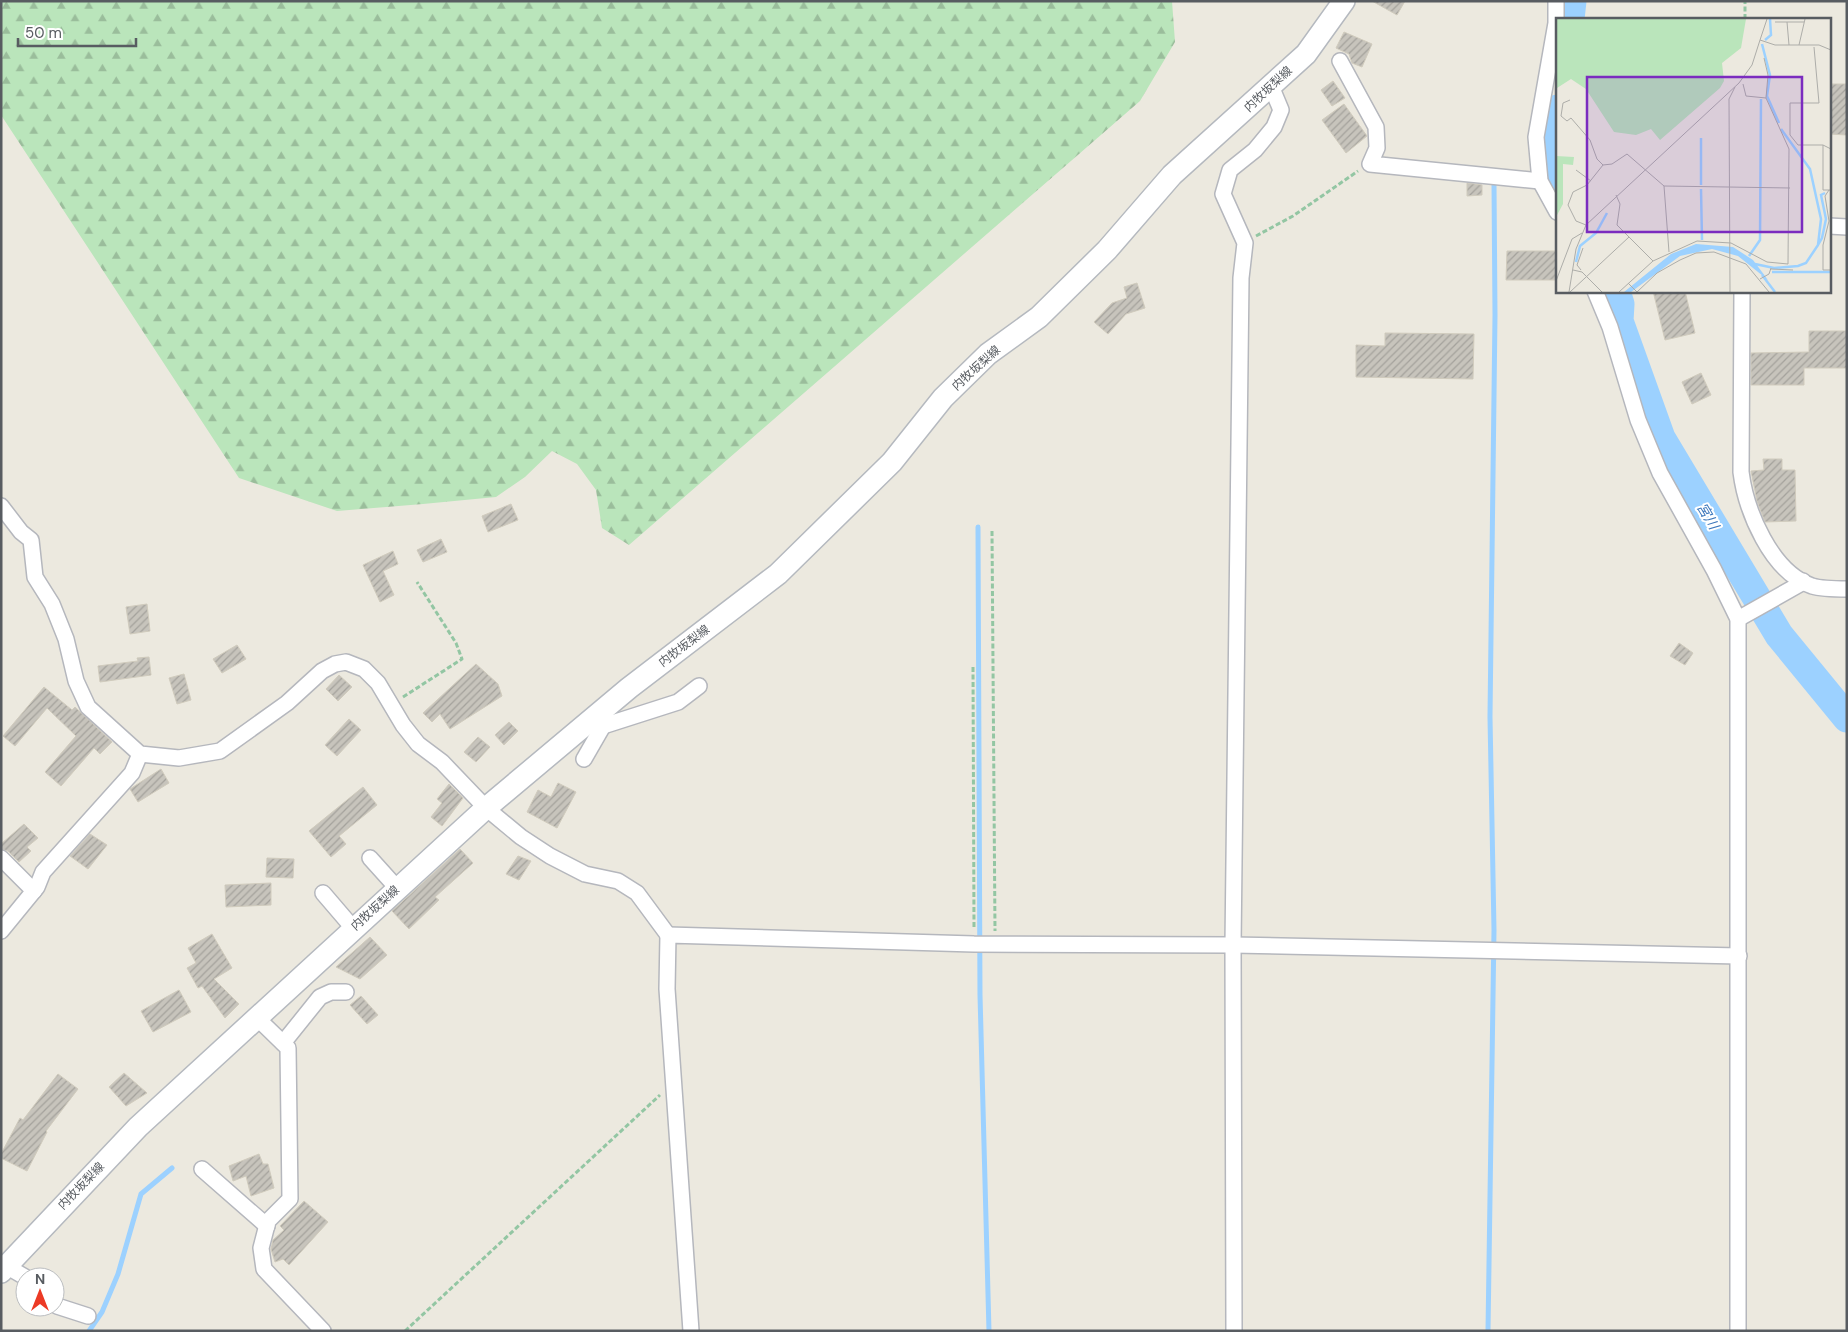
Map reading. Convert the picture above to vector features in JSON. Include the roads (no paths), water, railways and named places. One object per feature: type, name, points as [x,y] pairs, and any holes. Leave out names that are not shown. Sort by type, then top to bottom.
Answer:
[{"type":"main road","name":"内牧坂梨線","points":[[4,1269],[138,1127],[486,808],[599,721],[778,574],[892,462],[949,392],[988,354],[1039,317],[1107,250],[1172,175],[1306,54],[1344,1]]},
{"type":"street","points":[[1556,1],[1556,23],[1536,137],[1540,181],[1556,210]]},
{"type":"street","points":[[1340,61],[1376,127],[1377,148],[1370,164],[1540,181]]},
{"type":"street","points":[[1234,1331],[1233,946],[1241,278],[1245,243],[1223,194],[1230,170],[1255,150],[1274,127],[1281,110],[1271,86]]},
{"type":"street","points":[[1830,226],[1847,227]]},
{"type":"street","points":[[1595,292],[1610,327],[1638,420],[1660,473],[1740,618],[1738,1331]]},
{"type":"street","points":[[1742,292],[1741,472],[1744,497],[1755,525],[1789,573],[1801,583],[1812,586],[1847,589]]},
{"type":"street","points":[[1,506],[21,532],[31,540],[35,577],[52,604],[59,621],[66,639],[76,681],[88,708],[140,754],[179,758],[220,751],[287,703],[322,671],[335,664],[346,662],[364,669],[378,683],[403,725],[418,744],[442,762],[486,808],[521,837],[550,856],[585,874],[618,882],[637,893],[668,935],[667,989],[691,1331]]},
{"type":"street","points":[[1740,618],[1801,583]]},
{"type":"street","points":[[584,760],[599,721],[678,702],[698,686]]},
{"type":"street","points":[[1,931],[34,891],[43,872],[132,773],[140,754]]},
{"type":"street","points":[[1,858],[34,891]]},
{"type":"street","points":[[370,858],[397,888]]},
{"type":"street","points":[[323,894],[353,928]]},
{"type":"street","points":[[668,935],[974,944],[1233,946],[1739,956]]},
{"type":"street","points":[[283,1043],[320,997],[331,992],[346,992]]},
{"type":"street","points":[[256,1017],[288,1048],[290,1199],[268,1221],[266,1226],[262,1248],[264,1269],[323,1331]]},
{"type":"street","points":[[202,1169],[266,1226]]},
{"type":"street","points":[[65,1309],[88,1316]]},
{"type":"waterway","name":"宮川","points":[[1570,18],[1572,1]]},
{"type":"waterway","name":"宮川","points":[[1556,114],[1546,166],[1556,181]]},
{"type":"waterway","points":[[1488,1331],[1494,930],[1490,717],[1495,315],[1494,184]]},
{"type":"waterway","name":"宮川","points":[[1616,292],[1620,304],[1619,321],[1661,438],[1779,635],[1847,718]]},
{"type":"waterway","points":[[978,527],[980,995],[989,1331]]},
{"type":"waterway","points":[[89,1331],[102,1312],[118,1274],[141,1194],[172,1168]]}]
